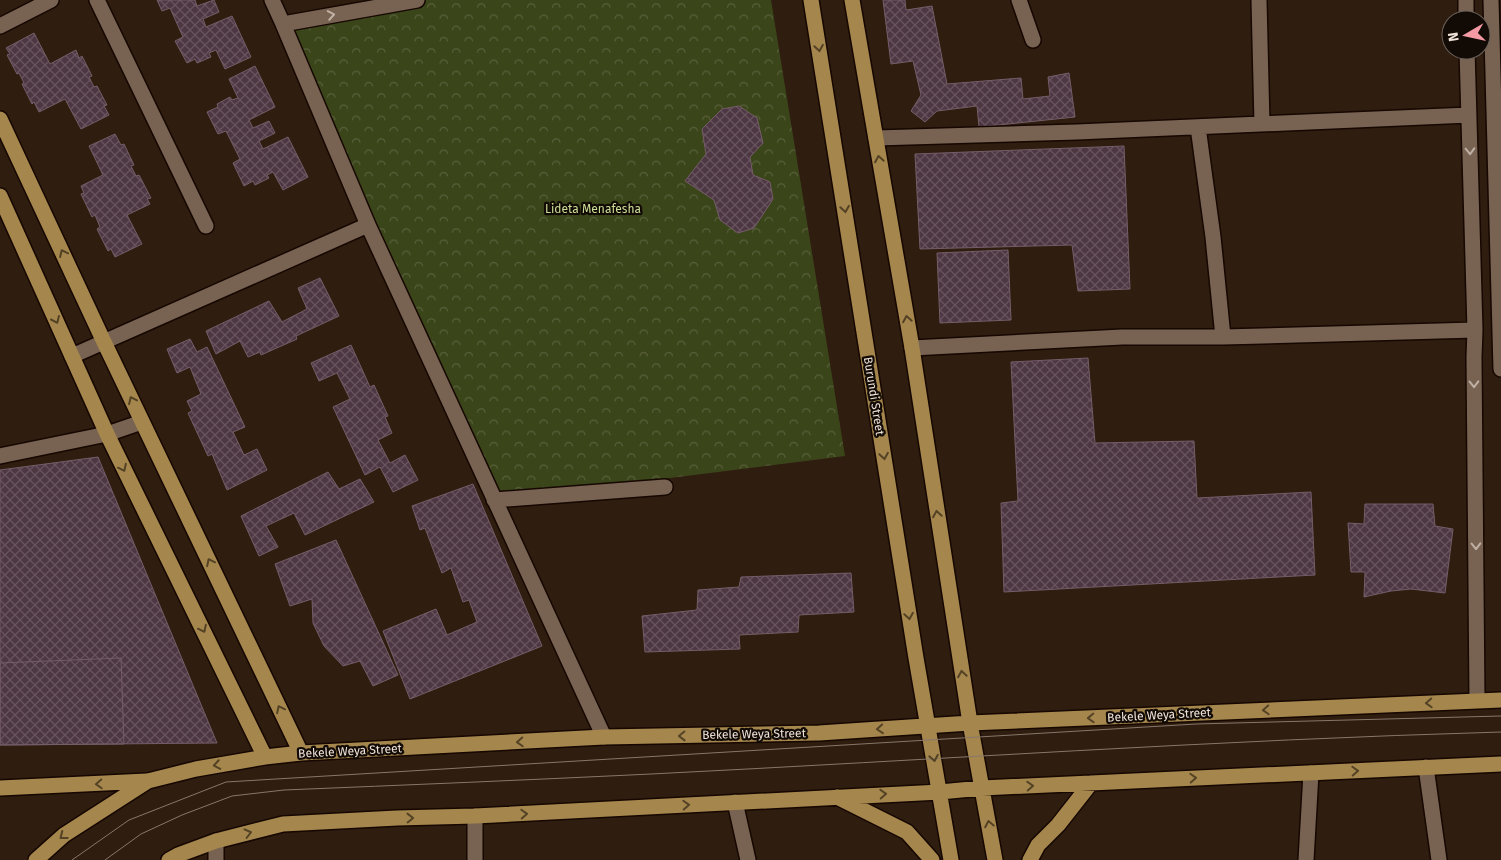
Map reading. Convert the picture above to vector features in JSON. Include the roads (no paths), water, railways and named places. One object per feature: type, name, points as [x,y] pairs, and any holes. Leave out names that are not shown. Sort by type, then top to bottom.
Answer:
[{"type":"main road","name":"Burundi Street","points":[[812,0],[916,658],[951,860]]},
{"type":"main road","points":[[852,0],[912,348],[970,722],[995,860]]},
{"type":"main road","points":[[0,119],[104,342],[301,753]]},
{"type":"main road","points":[[0,196],[106,434],[265,757]]},
{"type":"main road","name":"Bekele Weya Street","points":[[36,860],[64,835],[148,781],[196,769],[301,753],[604,738],[819,733],[970,722],[1501,700]]},
{"type":"main road","points":[[169,860],[216,842],[283,824],[475,816],[940,792],[982,788],[1501,764]]},
{"type":"main road","points":[[0,788],[148,781]]},
{"type":"main road","points":[[1030,860],[1038,845],[1058,825],[1091,783]]},
{"type":"main road","points":[[836,796],[907,832],[932,860]]},
{"type":"street","points":[[0,26],[51,0]]},
{"type":"street","points":[[97,0],[206,226]]},
{"type":"street","points":[[272,0],[368,225],[604,738]]},
{"type":"street","points":[[283,24],[418,0]]},
{"type":"street","points":[[1019,0],[1033,40]]},
{"type":"street","points":[[1259,0],[1262,124]]},
{"type":"street","points":[[1491,0],[1501,369]]},
{"type":"street","points":[[1467,60],[1475,330],[1477,700]]},
{"type":"street","points":[[876,138],[1469,115]]},
{"type":"street","points":[[1198,127],[1213,237],[1223,337]]},
{"type":"street","points":[[72,356],[368,225]]},
{"type":"street","points":[[912,348],[1122,337],[1223,337],[1475,330]]},
{"type":"street","points":[[1474,357],[1501,356]]},
{"type":"street","points":[[0,456],[106,434],[142,422]]},
{"type":"street","points":[[494,500],[665,486]]},
{"type":"street","points":[[1426,767],[1439,860]]},
{"type":"street","points":[[1306,860],[1311,773]]},
{"type":"street","points":[[735,802],[748,860]]},
{"type":"street","points":[[475,816],[475,860]]},
{"type":"street","points":[[216,842],[216,860]]},
{"type":"tram line","points":[[72,860],[129,820],[226,782],[1196,724],[1501,716]]},
{"type":"tram line","points":[[105,860],[141,834],[182,815],[232,796],[284,790],[651,774],[1288,740],[1501,732]]},
{"type":"park label","name":"Lideta Menafesha","points":[[593,209]]}]
